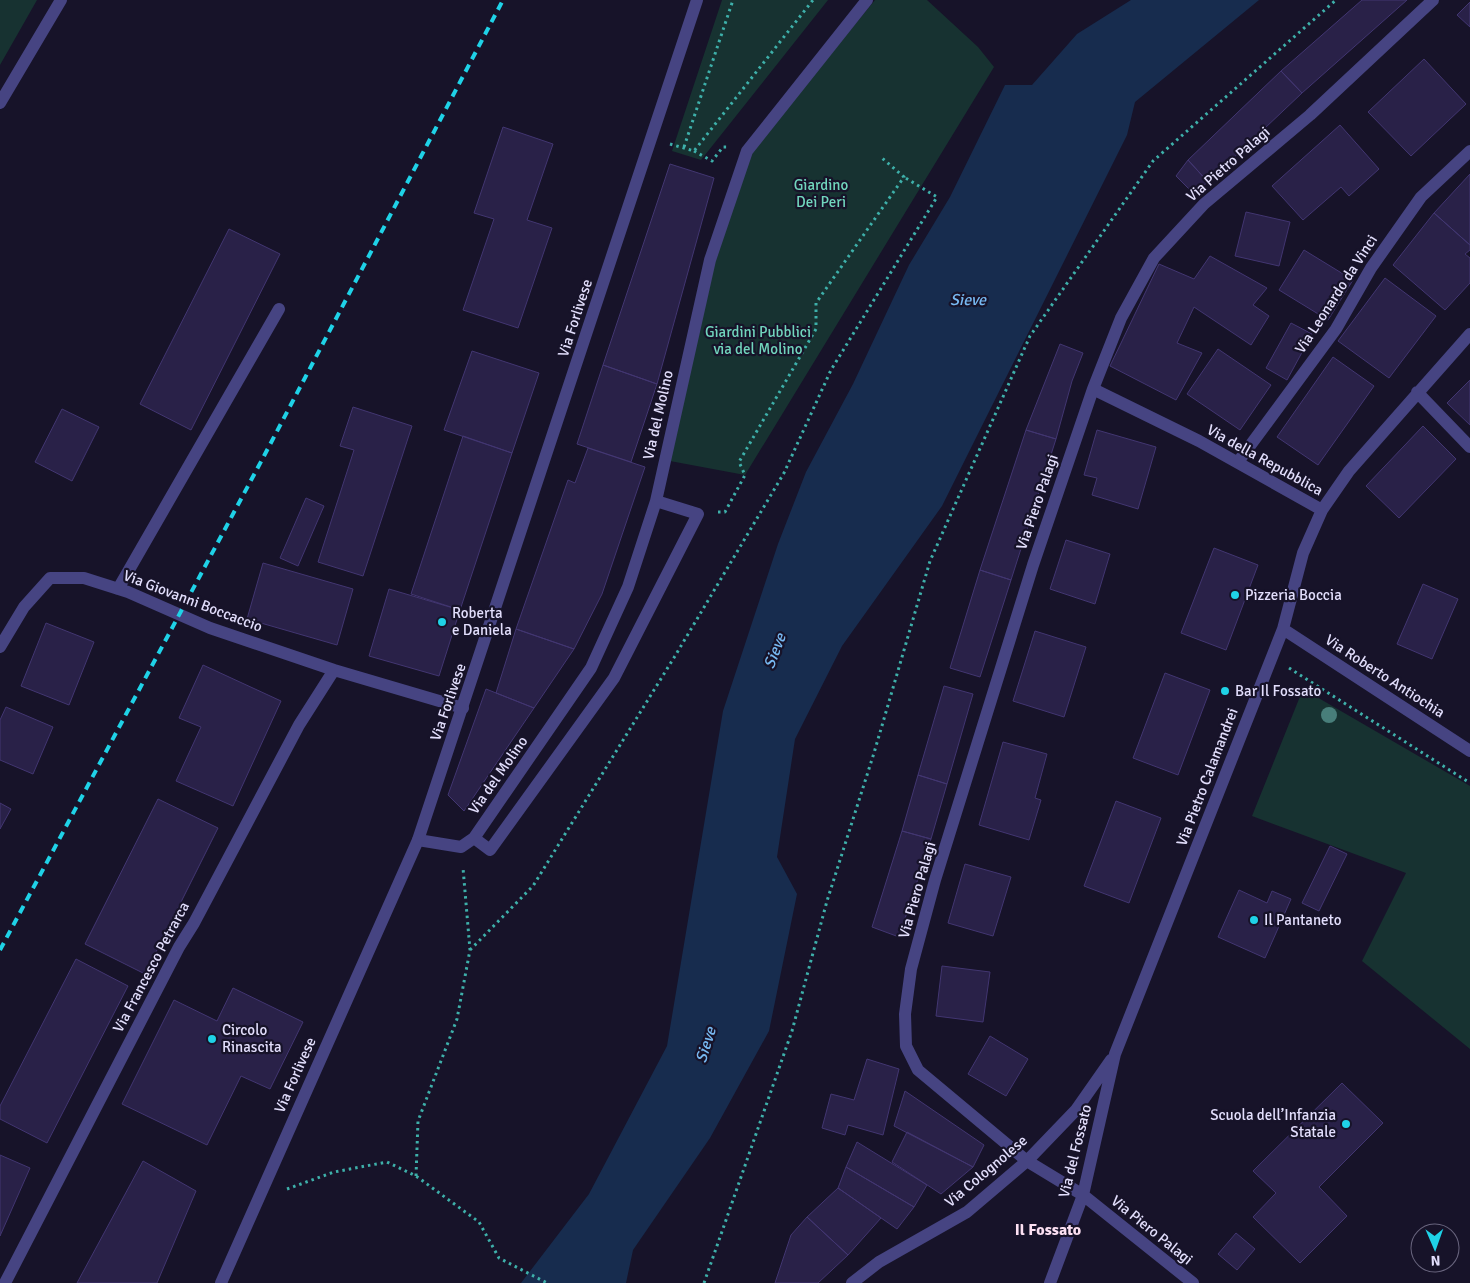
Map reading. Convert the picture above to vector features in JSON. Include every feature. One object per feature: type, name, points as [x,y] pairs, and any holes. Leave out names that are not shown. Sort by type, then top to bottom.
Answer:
[{"type":"street","points":[[0,103],[61,0]]},
{"type":"street","name":"Via Forlivese","points":[[221,1283],[418,840],[697,0]]},
{"type":"street","name":"Via del Molino","points":[[474,838],[591,668],[628,587],[656,500],[710,260],[747,151],[867,0]]},
{"type":"street","name":"Via Pietro Palagi","points":[[1093,389],[1121,318],[1154,258],[1204,204],[1310,115],[1433,0]]},
{"type":"street","name":"Via Leonardo da Vinci","points":[[1238,462],[1336,329],[1372,268],[1421,197],[1470,151]]},
{"type":"street","points":[[118,589],[279,310]]},
{"type":"street","name":"Via della Repubblica","points":[[1093,389],[1238,462],[1322,510],[1349,471],[1470,334]]},
{"type":"street","name":"Via Piero Palagi","points":[[1093,389],[1033,565],[935,880],[911,969],[905,1014],[906,1046],[918,1070],[1027,1161],[1083,1195],[1193,1283]]},
{"type":"street","points":[[1417,392],[1470,447]]},
{"type":"street","points":[[418,840],[461,847],[474,838],[490,850],[614,678],[698,514],[656,500]]},
{"type":"street","name":"Via Pietro Calamandrei","points":[[1116,1054],[1283,629],[1303,553],[1322,510]]},
{"type":"street","name":"Via Giovanni Boccaccio","points":[[0,647],[24,606],[50,578],[84,578],[118,589],[210,628],[334,670],[463,708]]},
{"type":"street","name":"Via Roberto Antiochia","points":[[1283,629],[1470,751]]},
{"type":"street","name":"Via Francesco Petrarca","points":[[5,1283],[179,947],[299,725],[334,670]]},
{"type":"street","name":"Via Colognolese","points":[[852,1283],[879,1262],[967,1212],[1027,1161],[1076,1110],[1116,1054]]},
{"type":"street","name":"Via del Fossato","points":[[1050,1283],[1083,1195],[1116,1054]]},
{"type":"path","points":[[684,147],[733,0]]},
{"type":"path","points":[[694,151],[813,0]]},
{"type":"path","points":[[704,1283],[792,1031],[827,901],[874,753],[930,562],[1030,336],[1153,161],[1336,0]]},
{"type":"path","points":[[651,139],[684,147],[712,161],[723,147],[747,151]]},
{"type":"path","points":[[470,950],[533,886],[675,656],[784,473],[831,370],[936,197],[904,177],[882,158]]},
{"type":"path","points":[[698,514],[725,512],[745,475],[739,462],[816,329],[816,303],[904,177]]},
{"type":"path","points":[[1272,657],[1470,783]]},
{"type":"path","points":[[416,1176],[418,1121],[457,1019],[470,950],[461,847]]},
{"type":"path","points":[[257,1199],[334,1172],[387,1162],[416,1176],[479,1222],[499,1258],[547,1283]]},
{"type":"green space","points":[[0,0],[37,0],[0,65]]},
{"type":"green space","points":[[722,0],[828,0],[701,160],[672,151]]},
{"type":"green space","name":"Giardino Dei Peri","points":[[875,0],[927,0],[978,47],[994,67],[745,475],[670,461],[712,264],[749,154]]},
{"type":"green space","points":[[1303,689],[1470,786],[1470,1049],[1362,961],[1406,873],[1252,816]]},
{"type":"water","name":"Sieve","points":[[1131,0],[1259,0],[1135,102],[1127,135],[942,506],[842,646],[795,739],[777,857],[797,894],[769,1031],[710,1138],[633,1250],[626,1283],[521,1283],[589,1194],[667,1046],[723,711],[778,544],[806,472],[853,384],[909,265],[950,197],[1005,85],[1032,85],[1077,34]]},
{"type":"building","points":[[1362,0],[1407,0],[1302,93],[1281,71]]},
{"type":"building","points":[[1470,2],[1470,27],[1457,15]]},
{"type":"building","points":[[1424,59],[1466,104],[1411,156],[1368,112]]},
{"type":"building","points":[[1281,71],[1302,93],[1208,182],[1188,160]]},
{"type":"building","points":[[1340,125],[1379,169],[1349,196],[1341,187],[1303,220],[1272,186]]},
{"type":"building","points":[[503,127],[553,144],[527,220],[552,228],[518,328],[463,310],[494,219],[474,213]]},
{"type":"building","points":[[1188,160],[1208,182],[1193,193],[1176,176]]},
{"type":"building","points":[[670,164],[714,178],[657,384],[603,365]]},
{"type":"building","points":[[1470,174],[1470,245],[1434,213]]},
{"type":"building","points":[[1246,212],[1290,222],[1279,266],[1235,256]]},
{"type":"building","points":[[1434,213],[1470,245],[1470,250],[1465,254],[1470,258],[1470,283],[1445,310],[1393,265]]},
{"type":"building","points":[[229,229],[280,254],[191,430],[140,404]]},
{"type":"building","points":[[1304,250],[1353,280],[1328,320],[1279,290]]},
{"type":"building","points":[[1210,256],[1267,288],[1253,305],[1269,316],[1251,345],[1194,307],[1177,343],[1202,353],[1176,400],[1110,366],[1159,264],[1194,279]]},
{"type":"building","points":[[1385,278],[1436,316],[1389,378],[1338,341]]},
{"type":"building","points":[[1291,323],[1312,334],[1287,380],[1266,368]]},
{"type":"building","points":[[1060,344],[1083,353],[1072,381],[1056,439],[1026,430]]},
{"type":"building","points":[[1218,349],[1271,385],[1240,430],[1187,394]]},
{"type":"building","points":[[472,351],[539,373],[512,453],[444,430]]},
{"type":"building","points":[[1333,357],[1374,386],[1318,465],[1277,437]]},
{"type":"building","points":[[603,365],[657,384],[631,462],[577,444]]},
{"type":"building","points":[[1470,380],[1470,425],[1447,403]]},
{"type":"building","points":[[353,407],[412,426],[363,576],[318,562],[354,450],[340,446]]},
{"type":"building","points":[[62,409],[99,427],[72,481],[35,462]]},
{"type":"building","points":[[1423,426],[1456,459],[1399,518],[1366,486]]},
{"type":"building","points":[[1026,430],[1056,439],[1011,580],[980,570]]},
{"type":"building","points":[[1097,430],[1156,447],[1138,509],[1092,495],[1097,478],[1084,475]]},
{"type":"building","points":[[463,436],[512,453],[460,610],[411,594]]},
{"type":"building","points":[[588,448],[645,467],[602,594],[574,649],[516,629],[568,480],[575,483]]},
{"type":"building","points":[[306,498],[324,506],[298,566],[280,558]]},
{"type":"building","points":[[1066,540],[1110,554],[1095,604],[1050,589]]},
{"type":"building","points":[[1214,548],[1258,565],[1226,650],[1181,633]]},
{"type":"building","points":[[263,563],[353,589],[337,645],[247,619]]},
{"type":"building","points":[[980,570],[1011,580],[980,677],[950,668]]},
{"type":"building","points":[[1423,584],[1458,599],[1432,659],[1397,644]]},
{"type":"building","points":[[389,589],[460,610],[439,676],[369,656]]},
{"type":"building","points":[[46,623],[94,642],[69,705],[21,686]]},
{"type":"building","points":[[516,629],[574,649],[534,708],[496,693]]},
{"type":"building","points":[[1035,631],[1086,647],[1064,717],[1013,701]]},
{"type":"building","points":[[203,665],[281,701],[233,806],[176,781],[201,727],[179,718]]},
{"type":"building","points":[[1165,673],[1210,690],[1178,775],[1133,758]]},
{"type":"building","points":[[944,686],[973,694],[947,784],[918,775]]},
{"type":"building","points":[[486,689],[534,708],[464,811],[448,795]]},
{"type":"building","points":[[6,707],[53,727],[33,774],[0,760],[0,720]]},
{"type":"building","points":[[1003,742],[1047,754],[1035,798],[1041,800],[1029,840],[979,825]]},
{"type":"building","points":[[918,775],[947,784],[931,839],[902,831]]},
{"type":"building","points":[[158,799],[218,828],[145,974],[85,944]]},
{"type":"building","points":[[1116,801],[1161,818],[1129,903],[1084,886]]},
{"type":"building","points":[[0,803],[11,809],[0,829]]},
{"type":"building","points":[[902,831],[931,839],[899,937],[872,927]]},
{"type":"building","points":[[1330,846],[1347,854],[1319,911],[1302,903]]},
{"type":"building","points":[[965,864],[1011,877],[993,936],[948,923]]},
{"type":"building","name":"Il Pantaneto","points":[[1239,890],[1267,903],[1272,891],[1291,899],[1265,958],[1218,937]]},
{"type":"building","points":[[76,959],[128,986],[47,1143],[0,1119],[0,1106]]},
{"type":"building","points":[[942,966],[990,972],[983,1022],[936,1016]]},
{"type":"building","points":[[233,988],[303,1022],[270,1089],[241,1076],[207,1145],[122,1104],[174,1000],[217,1021]]},
{"type":"building","points":[[990,1036],[1028,1059],[1006,1096],[968,1074]]},
{"type":"building","points":[[867,1059],[899,1069],[883,1135],[848,1125],[845,1135],[822,1128],[831,1094],[854,1100]]},
{"type":"building","points":[[1342,1083],[1383,1123],[1319,1187],[1347,1216],[1300,1263],[1253,1217],[1276,1193],[1253,1171]]},
{"type":"building","points":[[905,1091],[984,1145],[973,1167],[894,1126]]},
{"type":"building","points":[[907,1132],[973,1167],[941,1194],[892,1162]]},
{"type":"building","points":[[857,1142],[927,1185],[914,1207],[846,1167]]},
{"type":"building","points":[[0,1155],[30,1168],[0,1236]]},
{"type":"building","points":[[143,1161],[196,1191],[157,1283],[77,1283]]},
{"type":"building","points":[[846,1167],[914,1207],[897,1229],[838,1188]]},
{"type":"building","points":[[838,1188],[881,1218],[848,1255],[807,1217]]},
{"type":"building","points":[[807,1217],[848,1255],[818,1283],[775,1283],[791,1235]]},
{"type":"building","points":[[1236,1233],[1255,1249],[1237,1270],[1218,1254]]},
{"type":"railway","points":[[0,950],[264,456],[503,0]]},
{"type":"place","name":"Pizzeria Boccia","points":[[1235,595]]},
{"type":"place","name":"Roberta e Daniela","points":[[442,622]]},
{"type":"place","name":"Bar Il Fossato","points":[[1225,691]]},
{"type":"place","name":"Il Pantaneto","points":[[1254,920]]},
{"type":"place","name":"Circolo Rinascita","points":[[212,1039]]},
{"type":"place","name":"Scuola dell’Infanzia Statale","points":[[1346,1124]]},
{"type":"district","name":"Il Fossato","points":[[1048,1230]]},
{"type":"park label","name":"Giardini Pubblici via del Molino","points":[[758,340]]}]
